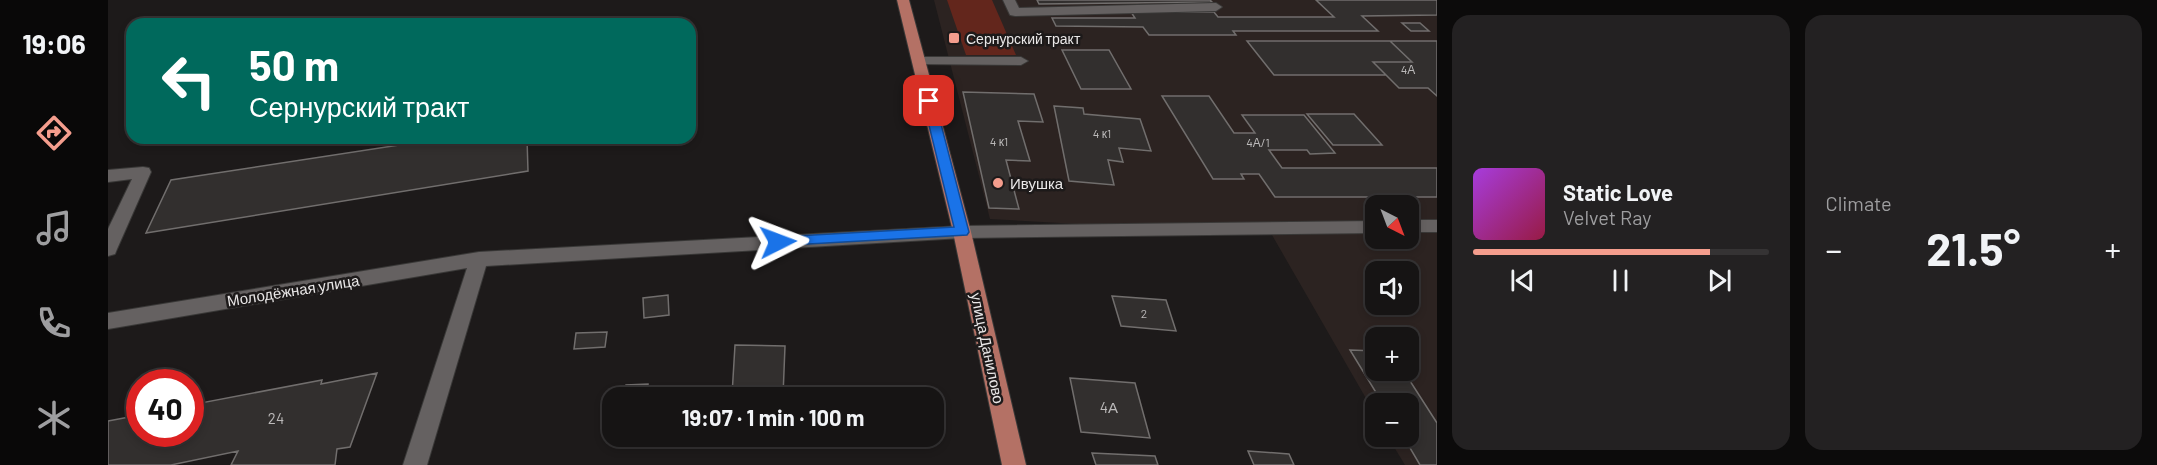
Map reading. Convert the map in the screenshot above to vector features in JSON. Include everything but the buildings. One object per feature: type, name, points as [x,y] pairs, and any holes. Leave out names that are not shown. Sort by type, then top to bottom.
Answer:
[{"type":"main road","points":[[903,0],[962,232]]},
{"type":"main road","name":"улица Данилово","points":[[962,232],[1014,465]]},
{"type":"street","points":[[1009,0],[1015,12],[1216,7]]},
{"type":"street","points":[[919,62],[1021,61]]},
{"type":"street","points":[[108,176],[143,172],[108,249]]},
{"type":"street","name":"Молодёжная улица","points":[[108,321],[479,259],[962,232],[1365,226]]},
{"type":"street","points":[[1419,226],[1437,226]]},
{"type":"street","points":[[415,465],[479,259]]},
{"type":"shaded area","points":[[934,0],[1437,0],[1437,465],[1405,465],[1394,447],[1419,447],[1419,393],[1365,393],[1365,397],[1272,235],[990,219]]},
{"type":"shaded area","points":[[947,0],[992,0],[1016,55],[966,55]]},
{"type":"place","name":"Сернурский тракт","points":[[954,38]]},
{"type":"place","name":"Ивушка","points":[[998,183]]},
{"type":"route","points":[[778,242],[962,232],[929,101]]}]
